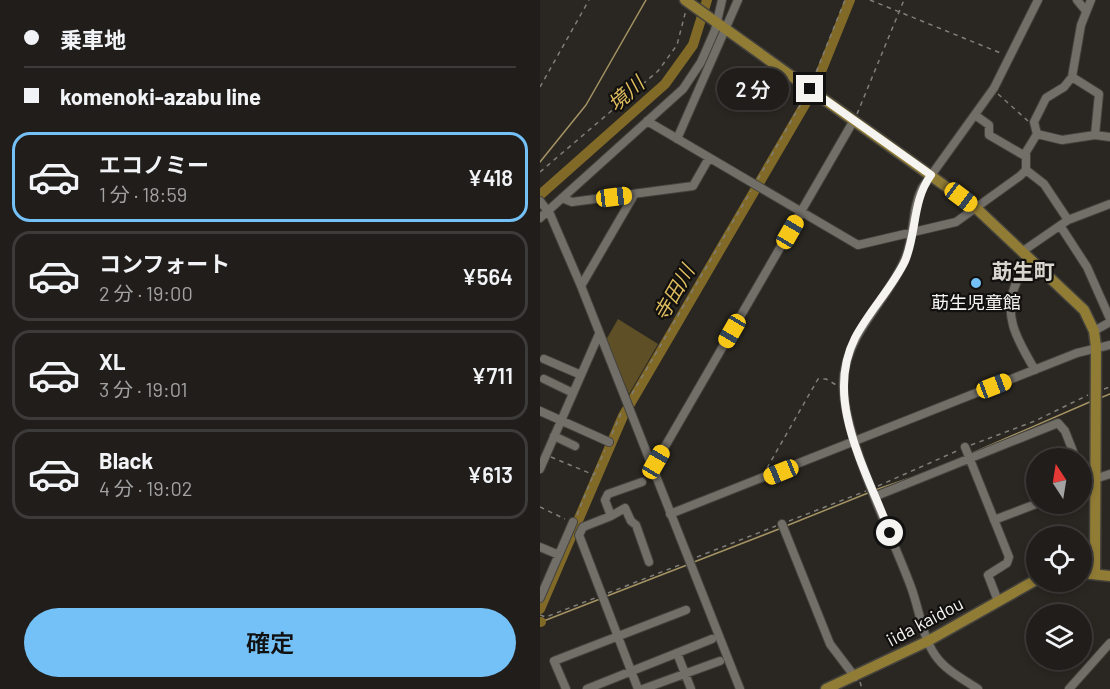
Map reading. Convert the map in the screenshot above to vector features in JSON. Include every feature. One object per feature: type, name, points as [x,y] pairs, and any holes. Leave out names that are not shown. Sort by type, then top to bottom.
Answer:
[{"type":"main road","points":[[686,0],[976,208],[1081,306],[1094,331],[1096,347],[1096,392],[1090,448]]},
{"type":"main road","points":[[1090,514],[1095,573],[1110,576]]},
{"type":"main road","name":"iida kaidou","points":[[826,689],[851,681],[1026,586]]},
{"type":"street","points":[[677,139],[722,26],[722,0]]},
{"type":"street","points":[[540,218],[674,99],[691,80],[738,0]]},
{"type":"street","points":[[978,689],[942,663],[928,641],[912,588],[855,441],[844,402],[843,388],[850,348],[902,266],[913,231],[919,195],[994,88],[1038,0]]},
{"type":"street","points":[[1077,0],[1086,11]]},
{"type":"street","points":[[1091,0],[1086,11],[1072,77],[1064,87],[1046,98],[1034,125],[1037,135],[1024,156],[1026,170],[1044,184],[1087,267],[1110,321],[1094,331]]},
{"type":"street","points":[[1072,77],[1100,94],[1095,135]]},
{"type":"street","points":[[975,115],[989,124],[989,135],[1024,156]]},
{"type":"street","points":[[651,466],[656,462],[854,120]]},
{"type":"street","points":[[647,121],[858,245],[952,224],[991,195],[1013,184],[1026,170]]},
{"type":"street","points":[[1037,135],[1062,140],[1095,135],[1110,137]]},
{"type":"street","points":[[562,198],[572,202],[693,186],[709,158]]},
{"type":"street","points":[[581,286],[634,195]]},
{"type":"street","points":[[540,201],[548,210],[581,286],[740,689]]},
{"type":"street","points":[[1023,251],[1064,224],[1110,204]]},
{"type":"street","points":[[1035,370],[1015,335],[1010,316],[1017,281],[1039,266]]},
{"type":"street","points":[[540,469],[599,334]]},
{"type":"street","points":[[670,514],[1035,370],[1096,347],[1110,345]]},
{"type":"street","points":[[544,359],[581,375]]},
{"type":"street","points":[[544,379],[573,393]]},
{"type":"street","points":[[540,411],[609,442]]},
{"type":"street","points":[[875,492],[970,459],[1058,423],[1065,431],[1072,448]]},
{"type":"street","points":[[555,436],[575,447]]},
{"type":"street","points":[[540,444],[548,452]]},
{"type":"street","points":[[965,448],[1009,558],[988,575],[998,601]]},
{"type":"street","points":[[1092,479],[1110,474]]},
{"type":"street","points":[[611,516],[605,500],[608,494],[642,482]]},
{"type":"street","points":[[638,689],[579,536],[583,527],[625,508],[631,521],[636,525],[649,562]]},
{"type":"street","points":[[994,520],[1026,508]]},
{"type":"street","points":[[540,598],[544,581],[559,555],[573,522]]},
{"type":"street","points":[[782,524],[830,644],[851,681]]},
{"type":"street","points":[[540,547],[559,555]]},
{"type":"street","points":[[566,689],[555,661],[686,610]]},
{"type":"street","points":[[586,689],[712,639]]},
{"type":"street","points":[[1069,689],[1110,643]]},
{"type":"street","points":[[677,653],[691,689]]},
{"type":"street","points":[[643,689],[720,660]]},
{"type":"path","points":[[540,87],[589,0]]},
{"type":"path","points":[[540,172],[658,71],[680,37],[686,0]]},
{"type":"path","points":[[540,507],[573,522],[628,406],[813,90],[845,0]]},
{"type":"path","points":[[870,0],[1010,57]]},
{"type":"path","points":[[854,120],[904,0]]},
{"type":"path","points":[[994,88],[1034,125]]},
{"type":"path","points":[[762,479],[818,379],[826,379],[843,388]]},
{"type":"path","points":[[540,615],[546,617],[782,524],[875,492],[965,448],[1035,421],[1110,387]]},
{"type":"path","points":[[548,452],[594,475]]},
{"type":"shaded area","points":[[618,319],[658,344],[629,394],[606,340]]},
{"type":"waterway","points":[[540,162],[586,105],[646,0]]},
{"type":"waterway","name":"境川","points":[[540,195],[665,84],[693,45],[707,0]]},
{"type":"waterway","name":"寺田川","points":[[540,609],[623,416],[814,89],[850,0]]},
{"type":"waterway","points":[[1100,398],[1110,394]]},
{"type":"waterway","points":[[970,454],[1092,401]]},
{"type":"waterway","points":[[875,490],[907,479]]},
{"type":"waterway","points":[[786,526],[868,493]]},
{"type":"waterway","points":[[694,562],[779,529]]},
{"type":"waterway","points":[[607,596],[687,565]]},
{"type":"waterway","points":[[541,622],[600,599]]},
{"type":"place","name":"莇生児童館","points":[[976,283]]},
{"type":"district","name":"莇生町","points":[[1023,272]]},
{"type":"route","points":[[810,89],[931,175],[917,201],[909,251],[897,274],[857,334],[850,348],[844,373],[843,395],[847,417],[890,533]]}]
